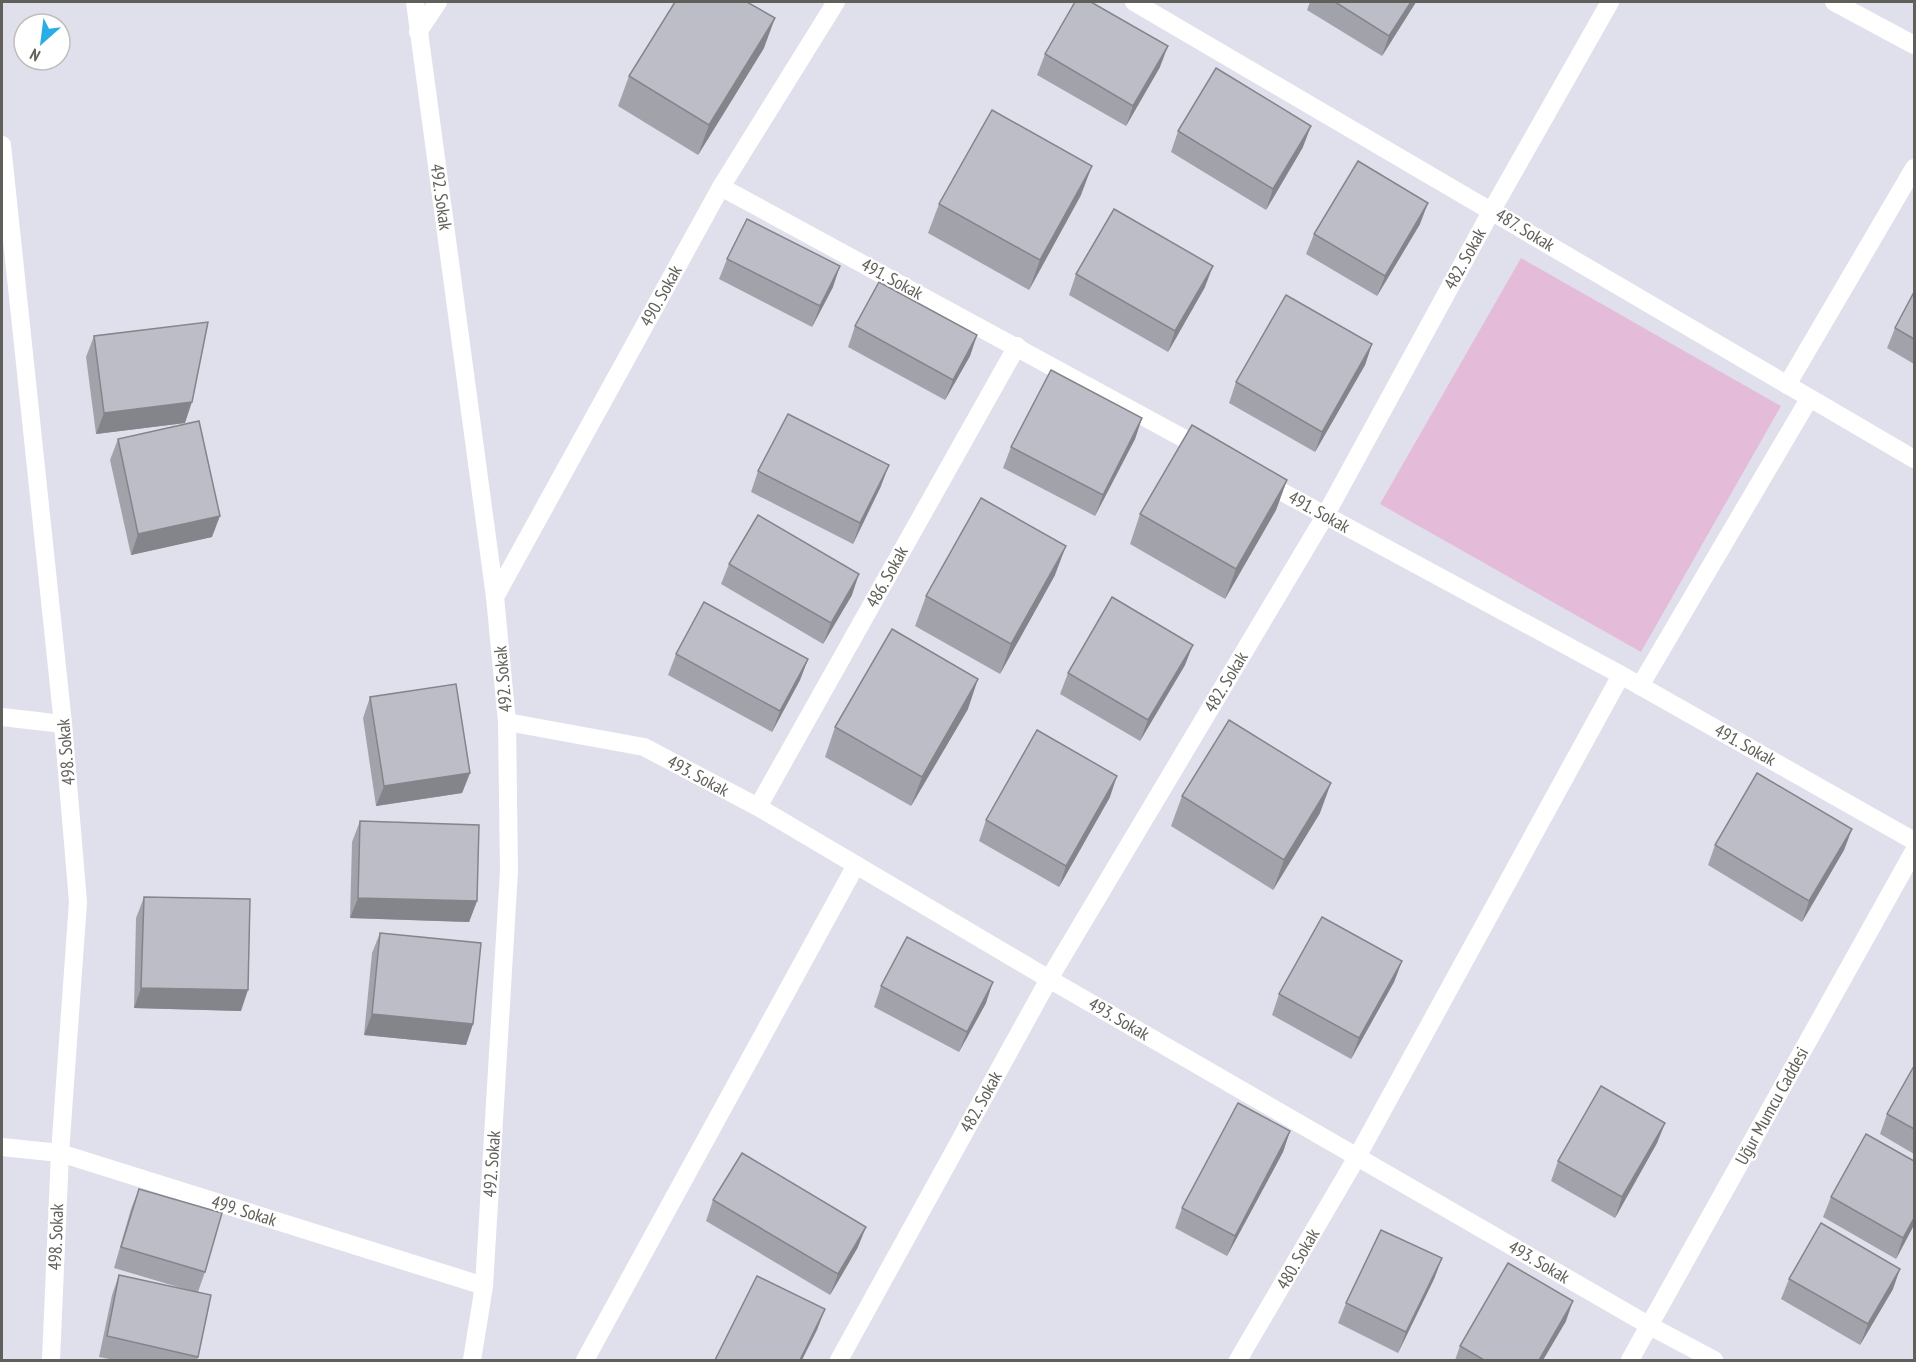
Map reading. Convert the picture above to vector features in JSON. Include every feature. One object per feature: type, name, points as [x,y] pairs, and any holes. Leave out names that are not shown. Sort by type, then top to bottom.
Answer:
[{"type":"street","name":"492. Sokak","points":[[415,2],[495,597],[507,722],[508,871],[484,1286],[472,1360]]},
{"type":"street","points":[[418,32],[438,2]]},
{"type":"street","name":"490. Sokak","points":[[495,597],[722,187],[836,2]]},
{"type":"street","name":"487. Sokak","points":[[1134,2],[1914,459]]},
{"type":"street","name":"482. Sokak","points":[[839,1360],[1049,978],[1325,516],[1492,210],[1610,2]]},
{"type":"street","points":[[1834,2],[1914,45]]},
{"type":"street","name":"498. Sokak","points":[[2,145],[63,724],[78,902],[60,1153],[51,1360]]},
{"type":"street","points":[[1787,385],[1914,168]]},
{"type":"street","name":"491. Sokak","points":[[722,187],[1222,459]]},
{"type":"street","name":"486. Sokak","points":[[758,807],[1017,346]]},
{"type":"street","points":[[1640,686],[1809,399]]},
{"type":"street","name":"491. Sokak","points":[[1243,471],[1621,675],[1914,841]]},
{"type":"street","name":"480. Sokak","points":[[1238,1360],[1357,1157],[1621,675]]},
{"type":"street","points":[[2,717],[63,724]]},
{"type":"street","name":"493. Sokak","points":[[507,722],[644,747],[758,807],[1357,1157],[1650,1326],[1714,1360]]},
{"type":"street","name":"Uğur Mumcu Caddesi","points":[[1630,1360],[1914,851]]},
{"type":"street","points":[[585,1360],[856,865]]},
{"type":"street","name":"499. Sokak","points":[[2,1147],[60,1153],[484,1286]]},
{"type":"shaded area","points":[[1521,258],[1781,406],[1641,652],[1380,504]]},
{"type":"building","points":[[675,2],[747,2],[775,18],[709,125],[629,76]]},
{"type":"building","points":[[1075,2],[1091,2],[1168,46],[1133,106],[1045,54]]},
{"type":"building","points":[[1335,2],[1411,2],[1389,36]]},
{"type":"building","points":[[1216,68],[1311,126],[1273,189],[1178,131]]},
{"type":"building","points":[[992,110],[1092,166],[1040,260],[939,204]]},
{"type":"building","points":[[1358,161],[1428,203],[1385,276],[1314,234]]},
{"type":"building","points":[[1114,209],[1213,266],[1175,331],[1076,274]]},
{"type":"building","points":[[747,219],[840,266],[820,306],[727,259]]},
{"type":"building","points":[[879,282],[977,335],[953,380],[855,326]]},
{"type":"building","points":[[1914,292],[1914,339],[1895,328]]},
{"type":"building","points":[[1286,295],[1372,344],[1322,432],[1236,382]]},
{"type":"building","points":[[208,322],[192,402],[104,413],[94,336]]},
{"type":"building","points":[[1051,370],[1142,418],[1103,495],[1011,447]]},
{"type":"building","points":[[788,414],[889,465],[860,523],[758,471]]},
{"type":"building","points":[[199,421],[220,516],[138,534],[118,439]]},
{"type":"building","points":[[1192,425],[1287,480],[1236,569],[1140,514]]},
{"type":"building","points":[[981,498],[1066,546],[1011,644],[926,596]]},
{"type":"building","points":[[758,515],[859,574],[831,623],[729,564]]},
{"type":"building","points":[[1112,597],[1193,645],[1148,720],[1068,673]]},
{"type":"building","points":[[704,602],[808,659],[780,711],[676,654]]},
{"type":"building","points":[[892,629],[978,679],[922,777],[835,727]]},
{"type":"building","points":[[456,684],[470,773],[384,786],[370,697]]},
{"type":"building","points":[[1229,720],[1331,783],[1284,860],[1182,796]]},
{"type":"building","points":[[1037,730],[1117,776],[1066,866],[986,820]]},
{"type":"building","points":[[1757,773],[1852,829],[1809,901],[1715,845]]},
{"type":"building","points":[[360,821],[479,825],[477,901],[358,898]]},
{"type":"building","points":[[144,897],[250,899],[248,990],[141,988]]},
{"type":"building","points":[[1322,917],[1402,961],[1359,1038],[1279,994]]},
{"type":"building","points":[[380,933],[481,943],[473,1024],[372,1014]]},
{"type":"building","points":[[907,937],[993,982],[967,1032],[881,986]]},
{"type":"building","points":[[1914,1066],[1914,1129],[1887,1114]]},
{"type":"building","points":[[1601,1086],[1665,1123],[1622,1197],[1558,1161]]},
{"type":"building","points":[[1238,1103],[1290,1131],[1235,1236],[1182,1208]]},
{"type":"building","points":[[1866,1134],[1914,1161],[1914,1218],[1903,1238],[1831,1197]]},
{"type":"building","points":[[742,1153],[866,1227],[838,1274],[713,1200]]},
{"type":"building","points":[[139,1189],[222,1213],[205,1272],[121,1247]]},
{"type":"building","points":[[1821,1223],[1900,1269],[1868,1324],[1789,1279]]},
{"type":"building","points":[[1381,1230],[1442,1258],[1406,1332],[1346,1303]]},
{"type":"building","points":[[1508,1263],[1573,1301],[1539,1360],[1484,1360],[1460,1346]]},
{"type":"building","points":[[119,1275],[211,1295],[198,1357],[107,1336]]},
{"type":"building","points":[[757,1276],[825,1309],[800,1360],[715,1360]]}]
